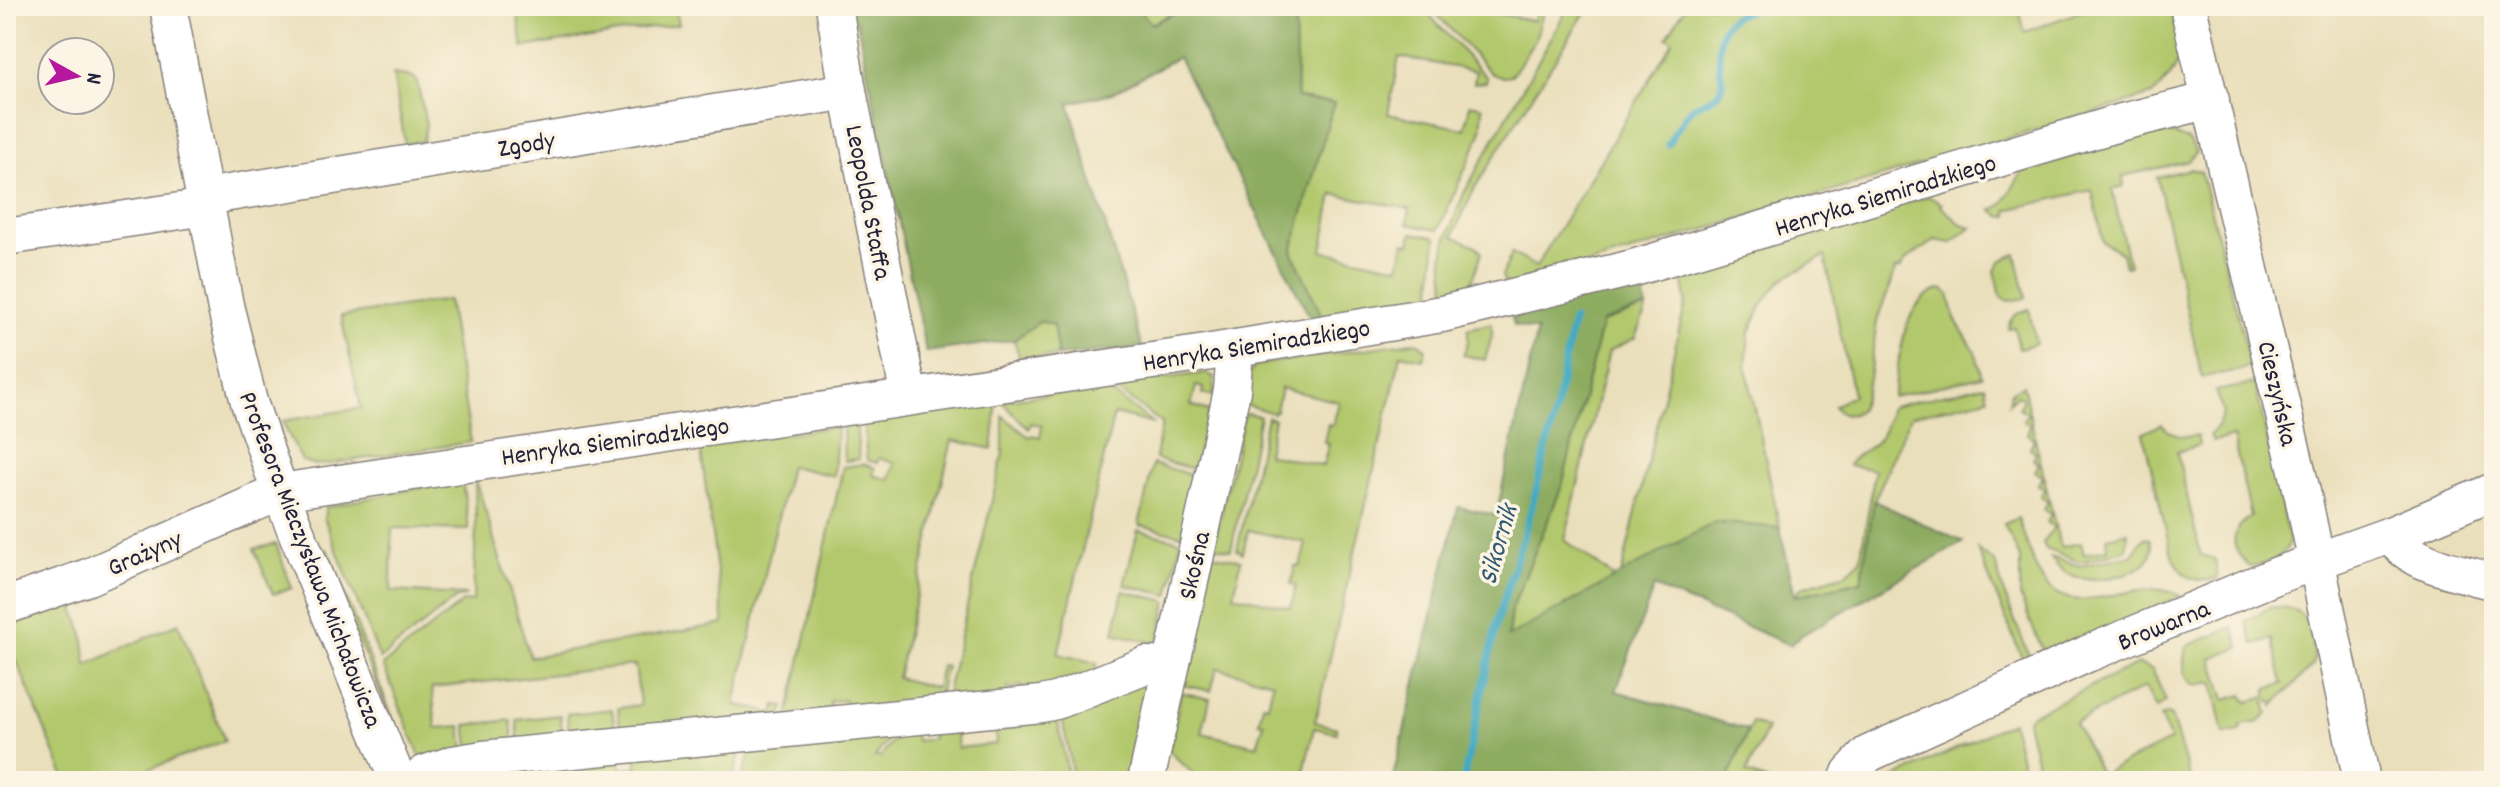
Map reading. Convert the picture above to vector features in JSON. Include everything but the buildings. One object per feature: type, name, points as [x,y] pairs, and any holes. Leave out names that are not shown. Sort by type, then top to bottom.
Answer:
[{"type":"street","name":"Profesora Mieczysława Michałowicza","points":[[168,6],[241,373],[280,492],[411,778]]},
{"type":"street","name":"Leopolda Staffa","points":[[834,6],[909,397]]},
{"type":"street","name":"Cieszyńska","points":[[2188,6],[2317,560],[2362,781]]},
{"type":"street","name":"Zgody","points":[[6,237],[848,91]]},
{"type":"street","name":"Henryka Siemiradzkiego","points":[[280,492],[1235,348],[1454,311],[1633,268],[2122,122],[2211,100]]},
{"type":"street","name":"Skośna","points":[[1146,781],[1232,391],[1235,348]]},
{"type":"street","name":"Browarna","points":[[1847,781],[1850,773],[1868,754],[2087,654],[2494,491]]},
{"type":"street","name":"Grażyny","points":[[6,606],[88,577],[280,492]]},
{"type":"street","points":[[2390,535],[2401,549],[2413,557],[2494,582]]},
{"type":"street","points":[[411,778],[453,764],[483,759],[1041,704],[1056,701],[1146,665],[1170,666]]},
{"type":"green space","points":[[516,6],[675,6],[679,24],[523,47]]},
{"type":"green space","points":[[842,6],[1135,6],[1152,24],[1187,6],[1288,6],[1295,23],[1297,98],[1334,103],[1292,251],[1323,318],[1310,318],[1178,57],[1112,93],[1069,103],[1142,347],[1058,356],[1053,325],[1040,321],[1014,340],[926,352],[857,22],[845,23]]},
{"type":"green space","points":[[1135,6],[1187,6],[1151,24]]},
{"type":"green space","points":[[1288,6],[1421,6],[1487,78],[1486,82],[1474,83],[1476,71],[1399,57],[1388,114],[1465,129],[1470,104],[1483,107],[1481,133],[1438,230],[1407,224],[1410,209],[1333,194],[1322,251],[1399,267],[1404,243],[1410,244],[1412,233],[1436,237],[1431,304],[1322,317],[1291,251],[1334,103],[1297,98],[1295,23]]},
{"type":"green space","points":[[1429,6],[1459,6],[1534,21],[1538,6],[1545,6],[1535,40],[1513,74],[1504,77],[1490,72]]},
{"type":"green space","points":[[1569,6],[1589,6],[1474,189],[1453,236],[1482,252],[1467,297],[1447,301],[1443,256],[1464,193]]},
{"type":"green space","points":[[1686,6],[2018,6],[2025,32],[2095,6],[2171,6],[2179,55],[2172,73],[2152,95],[1514,287],[1504,282],[1502,275],[1512,253],[1536,267],[1673,41],[1667,37]]},
{"type":"green space","points":[[393,74],[413,77],[417,81],[426,124],[423,141],[405,144]]},
{"type":"green space","points":[[2163,131],[2189,140],[2196,152],[2189,161],[2123,176],[2124,186],[2112,189],[2129,266],[2125,267],[2122,253],[2103,242],[2092,190],[2007,210],[2008,216],[2002,217],[1992,210],[2002,205],[2024,169]]},
{"type":"green space","points":[[2190,169],[2201,172],[2249,359],[2248,366],[2241,370],[2202,377],[2157,177]]},
{"type":"green space","points":[[1928,196],[1942,204],[1940,206],[1960,223],[1971,227],[1951,243],[1935,240],[1906,260],[1900,269],[1895,269],[1878,318],[1869,378],[1858,412],[1844,414],[1834,406],[1853,395],[1825,256],[1782,279],[1762,304],[1749,334],[1746,366],[1780,528],[1715,523],[1621,575],[1686,301],[1681,270]]},
{"type":"green space","points":[[2016,254],[2026,298],[2008,301],[2001,296],[1995,271],[2000,261]]},
{"type":"green space","points":[[1639,282],[1647,307],[1602,322],[1562,486],[1511,610],[1508,637],[1715,522],[1780,528],[1795,596],[1861,581],[1874,501],[1963,542],[1802,635],[1790,645],[1654,587],[1616,691],[1748,730],[1727,781],[1392,781],[1458,507],[1496,515],[1537,331],[1514,325],[1512,318]]},
{"type":"green space","points":[[1942,289],[1949,294],[1955,319],[1975,351],[1982,376],[1893,397],[1904,334],[1910,318],[1928,295]]},
{"type":"green space","points":[[448,300],[471,442],[329,464],[315,465],[302,461],[282,421],[361,408],[341,316]]},
{"type":"green space","points":[[1647,307],[1635,338],[1609,351],[1565,540],[1615,578],[1508,638],[1511,610],[1562,486],[1602,322]]},
{"type":"green space","points":[[2029,309],[2036,344],[2019,348],[2014,327],[2008,328],[2009,324],[2015,316]]},
{"type":"green space","points":[[1040,321],[1053,325],[1058,356],[1020,359],[1014,340]]},
{"type":"green space","points":[[1492,323],[1492,336],[1485,360],[1463,355],[1468,329]]},
{"type":"green space","points":[[1412,342],[1426,349],[1423,359],[1401,354],[1315,722],[1337,728],[1337,733],[1314,728],[1302,781],[1201,781],[1169,751],[1181,692],[1210,699],[1202,733],[1257,746],[1264,723],[1259,722],[1263,704],[1268,705],[1273,682],[1217,668],[1211,691],[1182,685],[1212,554],[1241,560],[1234,595],[1291,608],[1296,585],[1291,584],[1295,566],[1300,566],[1306,543],[1248,530],[1243,553],[1237,550],[1267,417],[1274,419],[1267,454],[1323,466],[1329,443],[1324,442],[1328,424],[1333,425],[1339,402],[1281,388],[1273,413],[1246,405],[1250,372],[1257,365]]},
{"type":"green space","points":[[1206,373],[1214,377],[1214,396],[1203,394],[1204,388],[1196,386],[1191,405],[1209,411],[1197,470],[1155,459],[1162,423],[1110,385]]},
{"type":"green space","points":[[2253,384],[2289,542],[2279,557],[2250,567],[2238,553],[2234,540],[2239,528],[2251,516],[2233,437],[2213,441],[2210,435],[2217,428],[2223,412],[2215,391]]},
{"type":"green space","points":[[1985,385],[1988,398],[1911,416],[1874,501],[1861,581],[1794,596],[1802,587],[1846,574],[1860,561],[1875,470],[1848,465],[1877,440],[1891,407]]},
{"type":"green space","points":[[2023,385],[2060,547],[2081,543],[2084,554],[2108,549],[2107,537],[2128,532],[2126,550],[2080,562],[2046,549],[2043,543],[2054,527],[2047,523],[2051,514],[2044,510],[2048,502],[2041,497],[2045,489],[2038,485],[2042,476],[2035,471],[2039,464],[2033,459],[2036,452],[2030,448],[2034,439],[2027,434],[2030,425],[2023,421],[2028,413],[2019,408],[2023,398],[2017,395],[2009,403],[2011,392]]},
{"type":"green space","points":[[1103,386],[1154,424],[1114,414],[1058,654],[1097,663],[1095,676],[1024,697],[1022,686],[1007,688],[1008,699],[944,705],[1003,453],[1003,416],[1029,437],[1040,437],[1042,426],[1031,423],[1029,429],[1001,401]]},
{"type":"green space","points":[[994,402],[992,449],[952,440],[897,678],[936,688],[941,665],[946,666],[938,699],[846,714],[845,700],[830,701],[831,716],[787,721],[843,467],[863,464],[875,468],[873,475],[889,480],[895,463],[879,458],[877,463],[867,460],[863,420]]},
{"type":"green space","points":[[1246,413],[1260,416],[1231,550],[1214,546]]},
{"type":"green space","points":[[856,422],[859,459],[844,461],[843,423]]},
{"type":"green space","points":[[2162,424],[2177,435],[2197,435],[2199,445],[2177,452],[2201,556],[2215,559],[2218,578],[2202,581],[2189,577],[2171,552],[2143,433]]},
{"type":"green space","points":[[837,427],[834,476],[790,466],[735,704],[774,714],[776,705],[784,707],[781,719],[621,738],[618,708],[640,705],[635,665],[432,688],[436,728],[461,726],[464,752],[421,759],[383,665],[463,602],[473,601],[475,477],[530,657],[724,624],[700,444]]},
{"type":"green space","points":[[1153,464],[1196,476],[1182,535],[1139,525]]},
{"type":"green space","points":[[462,479],[469,530],[392,528],[391,591],[467,595],[455,599],[380,659],[324,518],[326,507]]},
{"type":"green space","points":[[2018,518],[2040,576],[2058,594],[2074,599],[2091,599],[2146,589],[2164,590],[2181,596],[2050,655],[2041,647],[2020,597],[2020,558],[2004,524]]},
{"type":"green space","points":[[1138,530],[1181,541],[1169,595],[1124,585]]},
{"type":"green space","points":[[2144,538],[2150,539],[2152,551],[2147,561],[2126,574],[2112,577],[2074,577],[2060,569],[2050,557],[2081,566],[2131,555]]},
{"type":"green space","points":[[276,544],[292,588],[273,594],[254,549]]},
{"type":"green space","points":[[320,550],[328,551],[411,766]]},
{"type":"green space","points":[[1978,550],[1995,562],[2004,594],[2030,658],[2031,667],[2023,671],[2017,661],[2022,658]]},
{"type":"green space","points":[[1123,591],[1167,601],[1158,644],[1114,633]]},
{"type":"green space","points":[[72,603],[83,633],[87,665],[178,623],[225,741],[117,781],[66,781],[6,635],[6,625]]},
{"type":"green space","points":[[2269,608],[2297,611],[2308,624],[2313,665],[2273,706],[2272,701],[2265,702],[2268,714],[2259,722],[2241,725],[2241,731],[2224,734],[2213,682],[2195,685],[2186,677],[2184,661],[2187,646],[2233,627],[2240,648],[2212,658],[2225,700],[2243,695],[2247,702],[2267,697],[2267,689],[2283,684],[2272,639],[2253,644],[2246,621]]},
{"type":"green space","points":[[2138,664],[2152,669],[2166,701],[2156,709],[2145,687],[2075,723],[2101,775],[2171,740],[2160,717],[2171,716],[2191,781],[2041,781],[2027,721],[2032,714]]},
{"type":"green space","points":[[1146,676],[1126,781],[1074,781],[1061,712]]},
{"type":"green space","points":[[612,709],[616,737],[570,742],[567,714]]},
{"type":"green space","points":[[1056,712],[1069,781],[741,781],[754,741],[898,725],[875,757],[880,757],[904,726],[914,725],[916,741],[932,739],[930,722],[956,729],[958,748],[996,744],[995,726]]},
{"type":"green space","points":[[560,715],[564,743],[519,747],[517,720]]},
{"type":"green space","points":[[511,720],[514,748],[470,752],[466,725]]},
{"type":"green space","points":[[1752,722],[1767,729],[1746,773],[1768,781],[1727,781]]},
{"type":"green space","points":[[2012,722],[2025,776],[2015,781],[1989,781],[1983,769],[1959,781],[1888,781]]},
{"type":"green space","points":[[744,740],[732,781],[525,781],[523,763],[619,754],[621,769],[637,767],[636,752]]},
{"type":"waterway","points":[[1668,144],[1689,111],[1721,89],[1719,54],[1726,25],[1740,14],[1764,8]]},
{"type":"waterway","name":"Sikornik","points":[[1463,781],[1497,622],[1530,514],[1554,418],[1573,320]]}]
